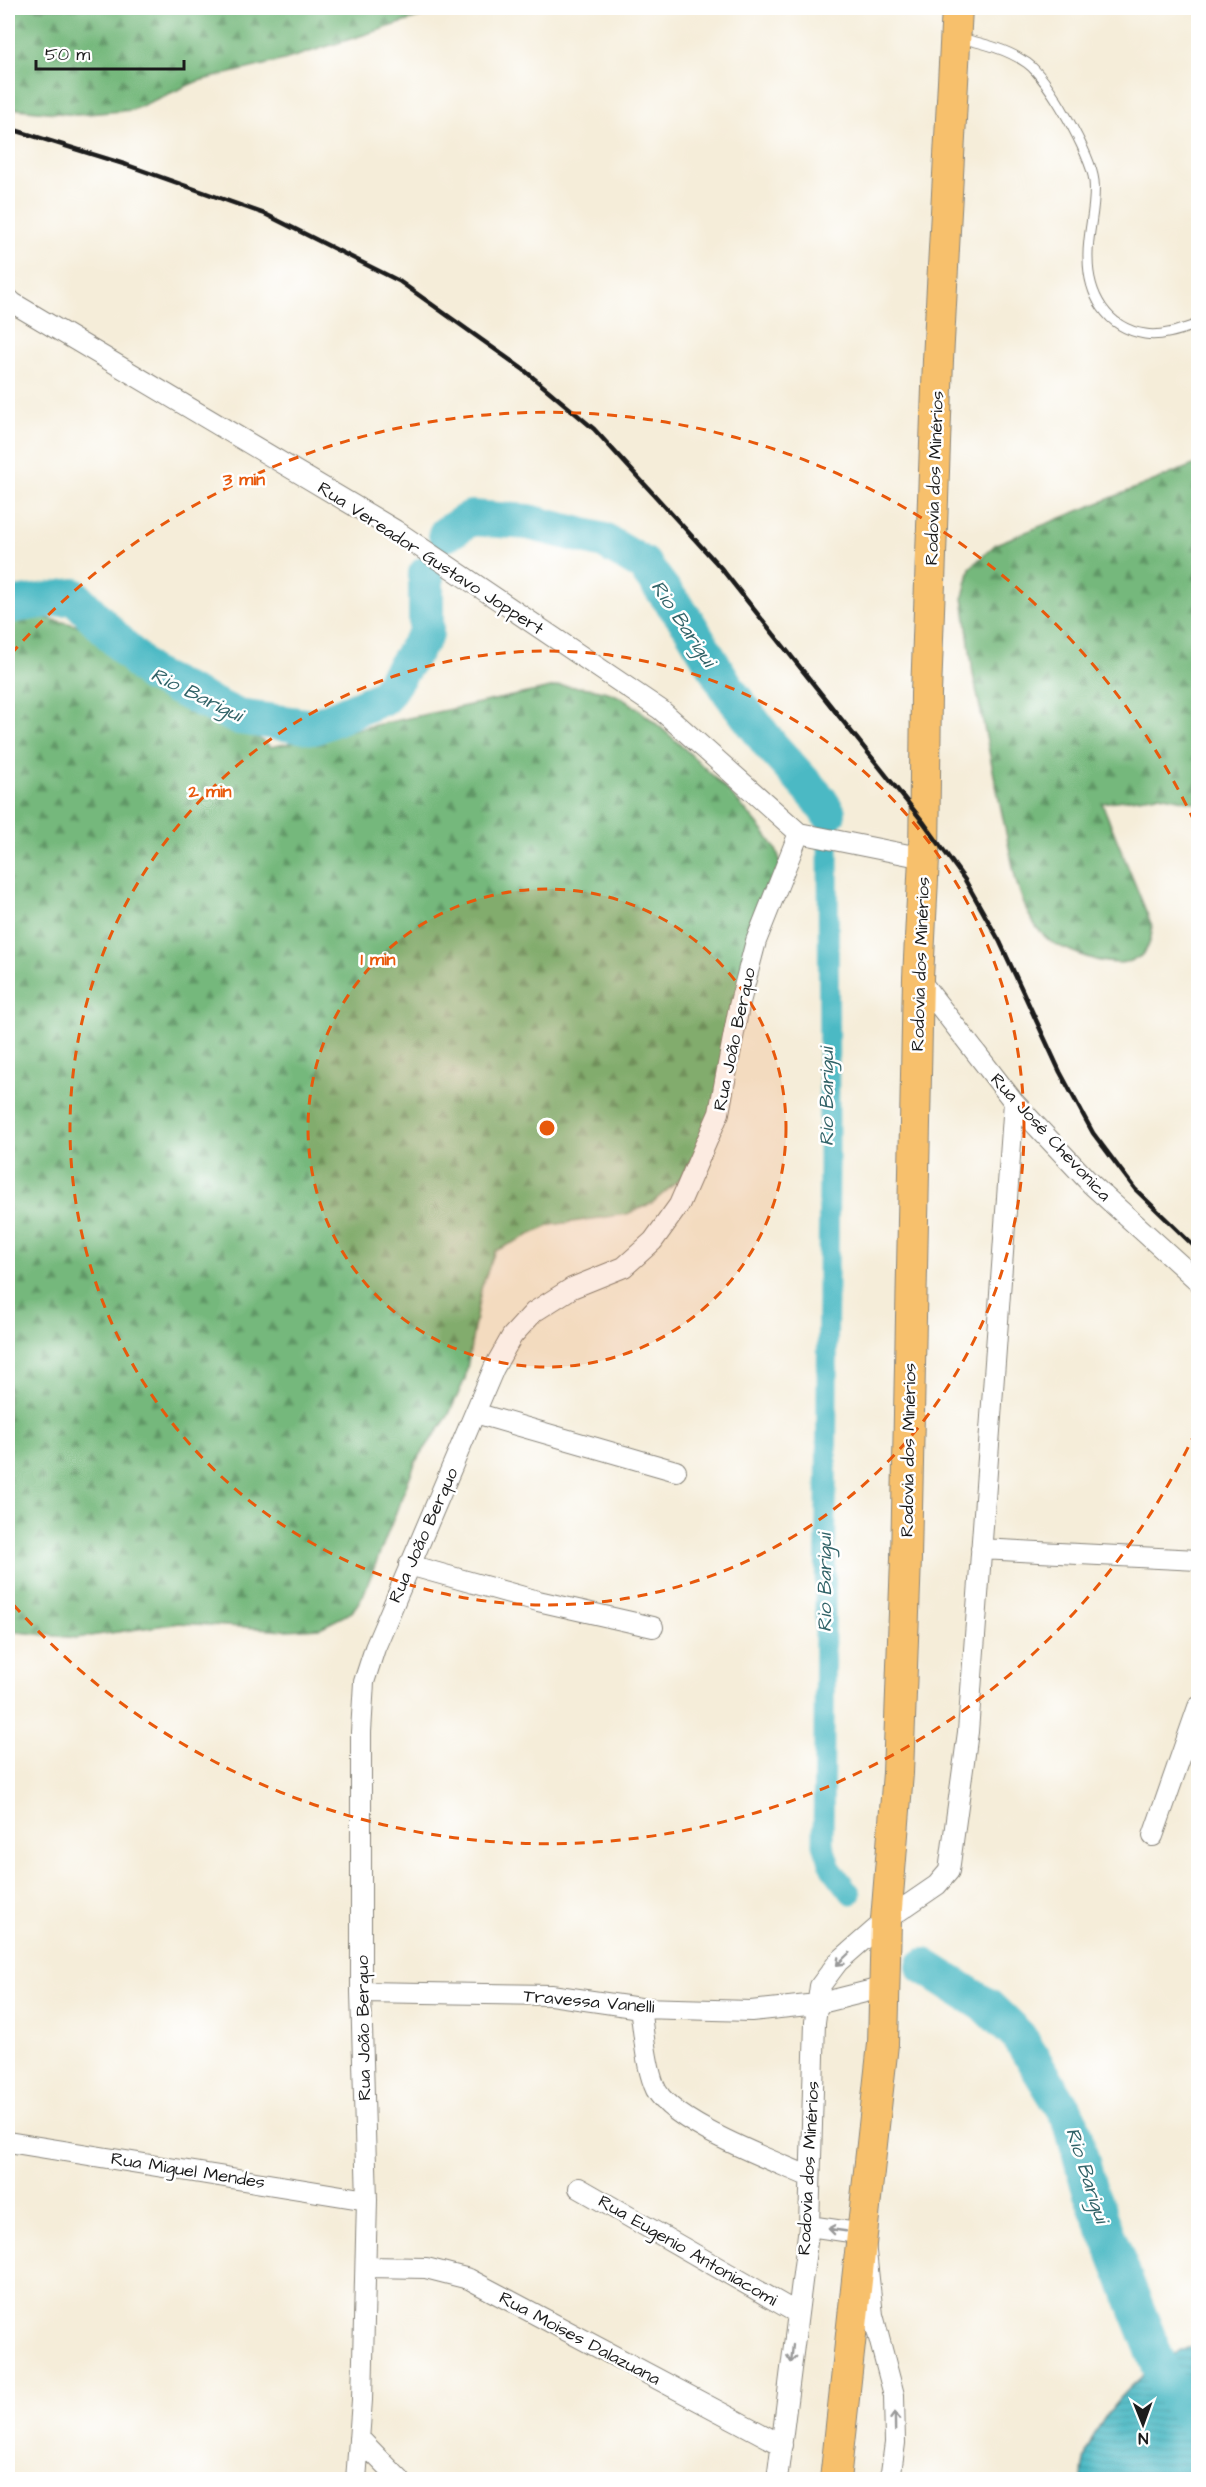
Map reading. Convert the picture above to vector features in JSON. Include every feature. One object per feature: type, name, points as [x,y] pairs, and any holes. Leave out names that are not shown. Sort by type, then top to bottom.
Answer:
[{"type":"main road","name":"Rodovia dos Minérios","points":[[835,2480],[864,2234],[883,2044],[886,1920],[898,1773],[905,1583],[918,978],[924,858],[926,694],[938,360],[957,8]]},
{"type":"street","name":"Rua Vereador Gustavo Joppert","points":[[8,298],[395,530],[652,703],[799,833]]},
{"type":"street","points":[[799,833],[924,858]]},
{"type":"street","name":"Rua João Berquo","points":[[356,2480],[367,2267],[368,2200],[362,1992],[361,1732],[364,1682],[375,1648],[409,1565],[494,1368],[512,1336],[534,1312],[572,1288],[624,1267],[653,1241],[679,1205],[719,1113],[739,1006],[756,941],[799,833]]},
{"type":"street","name":"Rua José Chevonica","points":[[918,978],[1014,1102],[1092,1184],[1198,1281]]},
{"type":"street","points":[[886,1920],[937,1885],[949,1871],[968,1732],[1014,1102]]},
{"type":"street","points":[[475,1413],[676,1471]]},
{"type":"street","points":[[981,1549],[1198,1560]]},
{"type":"street","points":[[409,1565],[538,1601],[653,1627]]},
{"type":"street","points":[[1153,1836],[1198,1707]]},
{"type":"street","name":"Rodovia dos Minérios","points":[[777,2480],[809,2226],[817,2004],[820,1986],[838,1962],[886,1920]]},
{"type":"street","name":"Travessa Vanelli","points":[[362,1992],[551,1995],[640,2008],[752,2010],[817,2004],[885,1987]]},
{"type":"street","points":[[640,2008],[654,2087],[672,2108],[702,2128],[810,2177]]},
{"type":"street","name":"Rua Miguel Mendes","points":[[8,2142],[368,2200]]},
{"type":"street","name":"Rua Eugenio Antoniacomi","points":[[579,2188],[797,2313]]},
{"type":"street","points":[[809,2226],[864,2234],[873,2315],[894,2395],[895,2443],[890,2480]]},
{"type":"street","name":"Rua Moises Dalazuana","points":[[367,2267],[426,2268],[469,2279],[782,2445]]},
{"type":"street","points":[[359,2438],[400,2480]]},
{"type":"lane","points":[[955,37],[990,45],[1028,63],[1054,96],[1080,141],[1094,180],[1088,259],[1095,301],[1117,323],[1145,334],[1174,332],[1198,324]]},
{"type":"green space","points":[[8,8],[449,8],[284,60],[198,81],[132,110],[77,115],[8,108]]},
{"type":"green space","points":[[1198,463],[1198,803],[1159,795],[1102,803],[1152,926],[1150,942],[1144,953],[1135,960],[1123,963],[1097,960],[1050,941],[1032,921],[1021,897],[973,674],[963,597],[970,568],[996,544]]},
{"type":"green space","points":[[8,609],[109,633],[271,747],[560,686],[608,692],[638,709],[709,772],[755,821],[779,857],[781,885],[710,1115],[695,1155],[680,1179],[652,1203],[627,1214],[551,1225],[495,1251],[481,1289],[465,1379],[448,1416],[416,1461],[363,1596],[352,1612],[320,1628],[287,1630],[179,1623],[76,1638],[8,1631]]},
{"type":"water","points":[[1198,2345],[1198,2479],[1082,2479],[1084,2459],[1093,2438],[1105,2417],[1122,2397],[1140,2378],[1160,2363],[1179,2352]]},
{"type":"waterway","name":"Rio Barigui","points":[[446,534],[471,518],[528,522],[604,541],[643,564],[688,623],[729,691],[771,746],[819,799],[828,813]]},
{"type":"waterway","name":"Rio Barigui","points":[[8,606],[74,596],[150,674],[238,717],[314,727],[384,697],[426,634],[426,574]]},
{"type":"waterway","name":"Rio Barigui","points":[[828,813],[829,1165],[823,1844],[831,1868],[851,1894]]},
{"type":"waterway","name":"Rio Barigui","points":[[924,1966],[987,2006],[1019,2037],[1070,2119],[1090,2191],[1167,2385],[1198,2425]]},
{"type":"railway","points":[[8,128],[127,165],[265,214],[399,281],[524,370],[594,429],[721,568],[924,823],[965,880],[1000,942],[1060,1072],[1093,1133],[1135,1189],[1198,1250]]}]
